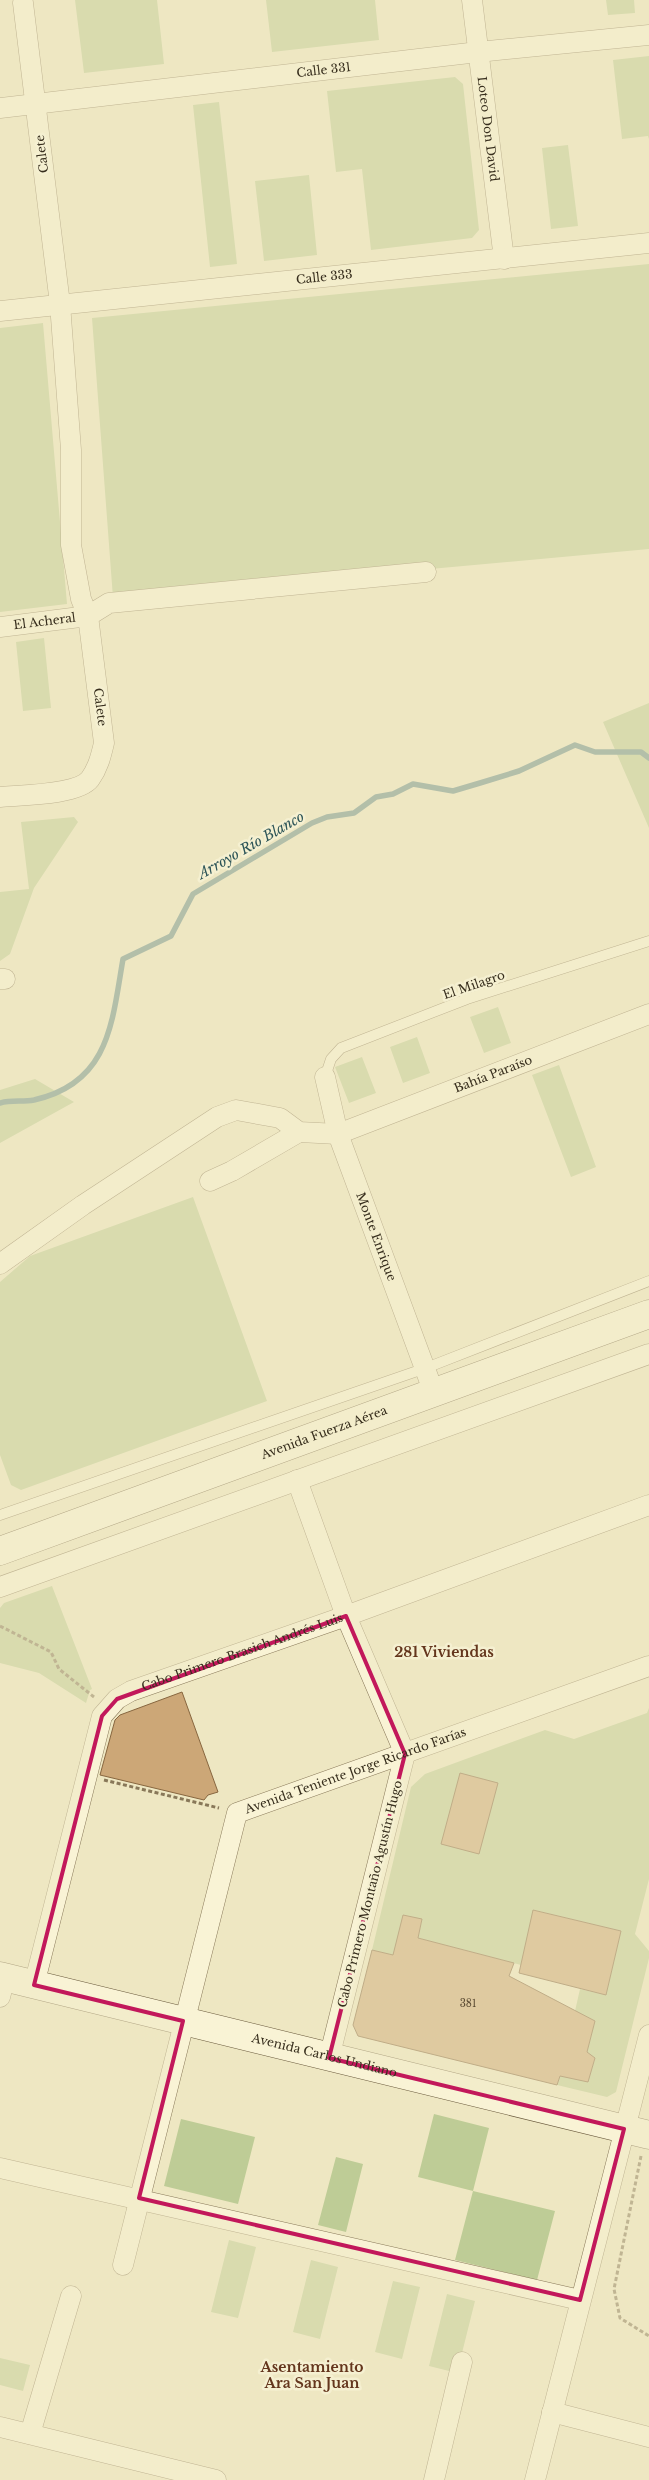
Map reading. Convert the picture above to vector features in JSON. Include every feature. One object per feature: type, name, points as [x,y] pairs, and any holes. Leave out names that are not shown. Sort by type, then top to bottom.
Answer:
[{"type":"main road","name":"Avenida Fuerza Aérea","points":[[0,1551],[430,1381],[649,1314]]},
{"type":"main road","name":"Avenida Carlos Undiano","points":[[2,1984],[34,1985],[330,2058],[642,2131]]},
{"type":"street","name":"Loteo Don David","points":[[472,0],[504,259]]},
{"type":"street","name":"Calete","points":[[0,797],[77,788],[89,780],[100,761],[104,743],[88,616],[82,599],[72,545],[71,450],[60,304],[23,3]]},
{"type":"street","name":"Calle 331","points":[[0,108],[478,52],[649,35]]},
{"type":"street","name":"Calle 333","points":[[0,311],[649,243]]},
{"type":"street","points":[[88,616],[109,603],[426,572]]},
{"type":"street","name":"El Acheral","points":[[0,627],[88,616]]},
{"type":"street","name":"Bahía Paraíso","points":[[338,1134],[649,1014]]},
{"type":"street","name":"Monte Enrique","points":[[325,1077],[338,1134],[430,1381]]},
{"type":"street","points":[[0,1264],[83,1205],[217,1117],[236,1110],[257,1113],[280,1118],[299,1132]]},
{"type":"street","points":[[210,1181],[232,1171],[299,1132],[338,1134]]},
{"type":"street","points":[[0,1587],[649,1354]]},
{"type":"street","points":[[297,1480],[346,1616],[405,1754]]},
{"type":"street","name":"Cabo Primero Brasich Andrés Luis","points":[[34,1985],[102,1716],[117,1698],[131,1691],[346,1616],[649,1505]]},
{"type":"street","name":"Avenida Teniente Jorge Ricardo Farías","points":[[123,2265],[237,1813],[649,1666]]},
{"type":"street","name":"Cabo Primero Montaño Agustín Hugo","points":[[330,2058],[405,1754]]},
{"type":"street","points":[[535,2480],[580,2300],[642,2131],[649,2035]]},
{"type":"street","points":[[0,2168],[139,2198],[580,2300]]},
{"type":"street","points":[[30,2434],[71,2296]]},
{"type":"street","points":[[434,2480],[462,2362]]},
{"type":"street","points":[[552,2412],[649,2437]]},
{"type":"street","points":[[0,2427],[216,2480]]},
{"type":"lane","name":"El Milagro","points":[[325,1077],[330,1059],[341,1048],[468,999],[649,941]]},
{"type":"lane","points":[[0,1515],[430,1381],[649,1281]]},
{"type":"path","points":[[0,1626],[51,1652],[59,1669],[109,1708]]},
{"type":"path","points":[[87,1775],[237,1813]]},
{"type":"path","points":[[642,2131],[614,2289],[620,2318],[649,2336]]},
{"type":"highlighted area","points":[[346,1616],[405,1754],[329,2058],[624,2129],[580,2300],[139,2198],[183,2021],[34,1985],[102,1716],[117,1699]]},
{"type":"green space","points":[[75,0],[157,0],[164,64],[84,73]]},
{"type":"green space","points":[[266,0],[375,0],[379,40],[272,52]]},
{"type":"green space","points":[[606,0],[634,0],[635,13],[608,15]]},
{"type":"green space","points":[[649,56],[649,139],[648,136],[622,139],[613,60]]},
{"type":"green space","points":[[455,77],[463,84],[479,230],[472,238],[371,250],[362,169],[336,172],[327,91]]},
{"type":"green space","points":[[219,102],[237,264],[210,267],[193,105]]},
{"type":"green space","points":[[568,145],[578,226],[551,229],[542,148]]},
{"type":"green space","points":[[309,175],[317,255],[264,261],[255,181]]},
{"type":"green space","points":[[649,264],[649,549],[113,598],[92,318]]},
{"type":"green space","points":[[43,323],[67,604],[0,612],[0,328]]},
{"type":"green space","points":[[44,638],[51,708],[23,711],[16,642]]},
{"type":"green space","points":[[649,703],[649,828],[603,722]]},
{"type":"green space","points":[[74,817],[78,822],[34,888],[10,954],[0,961],[0,892],[29,889],[21,822]]},
{"type":"green space","points":[[498,1007],[511,1043],[484,1053],[470,1017]]},
{"type":"green space","points":[[417,1037],[430,1073],[403,1083],[390,1047]]},
{"type":"green space","points":[[362,1057],[376,1093],[349,1103],[335,1067]]},
{"type":"green space","points":[[559,1065],[596,1167],[571,1177],[532,1075]]},
{"type":"green space","points":[[35,1079],[74,1102],[0,1143],[0,1090]]},
{"type":"green space","points":[[193,1197],[267,1401],[21,1490],[11,1485],[0,1455],[0,1282],[30,1256]]},
{"type":"green space","points":[[52,1586],[92,1689],[86,1703],[39,1673],[0,1663],[0,1608],[4,1603]]},
{"type":"green space","points":[[649,1708],[649,1879],[635,1934],[649,1951],[649,1958],[616,2092],[607,2097],[557,2085],[560,2076],[588,2081],[595,2059],[587,2052],[595,2021],[575,2011],[580,1989],[606,1995],[621,1931],[534,1910],[521,1965],[418,1938],[422,1920],[393,1955],[372,1950],[411,1787],[425,1774],[545,1730],[574,1739],[647,1713]]},
{"type":"green space","points":[[434,2114],[489,2128],[473,2191],[418,2177]]},
{"type":"green space","points":[[181,2119],[255,2137],[238,2204],[164,2186]]},
{"type":"green space","points":[[336,2157],[363,2164],[346,2232],[318,2225]]},
{"type":"green space","points":[[473,2191],[555,2211],[537,2280],[455,2260]]},
{"type":"green space","points":[[229,2240],[256,2247],[238,2318],[211,2312]]},
{"type":"green space","points":[[311,2260],[338,2267],[320,2339],[293,2332]]},
{"type":"green space","points":[[393,2281],[420,2287],[402,2359],[375,2352]]},
{"type":"green space","points":[[447,2294],[475,2301],[457,2373],[429,2366]]},
{"type":"green space","points":[[0,2358],[30,2365],[23,2391],[0,2385]]},
{"type":"building","points":[[182,1692],[218,1792],[208,1795],[204,1800],[100,1775],[115,1720],[120,1715]]},
{"type":"building","points":[[460,1773],[498,1783],[479,1854],[441,1844]]},
{"type":"building","points":[[533,1910],[621,1931],[606,1995],[519,1973]]},
{"type":"building","points":[[403,1915],[422,1919],[418,1938],[514,1963],[509,1976],[595,2021],[587,2052],[595,2058],[588,2082],[560,2076],[557,2085],[358,2036],[353,2025],[372,1950],[393,1955]]},
{"type":"waterway","name":"Arroyo Río Blanco","points":[[0,1103],[34,1100],[59,1092],[78,1080],[93,1065],[103,1047],[110,1027],[123,959],[171,936],[193,894],[312,823],[327,817],[354,813],[376,797],[393,794],[413,784],[453,791],[480,783],[519,771],[575,745],[595,752],[641,752],[649,758]]},
{"type":"district","name":"281 Viviendas","points":[[444,1652]]},
{"type":"district","name":"Asentamiento Ara San Juan","points":[[312,2376]]}]
